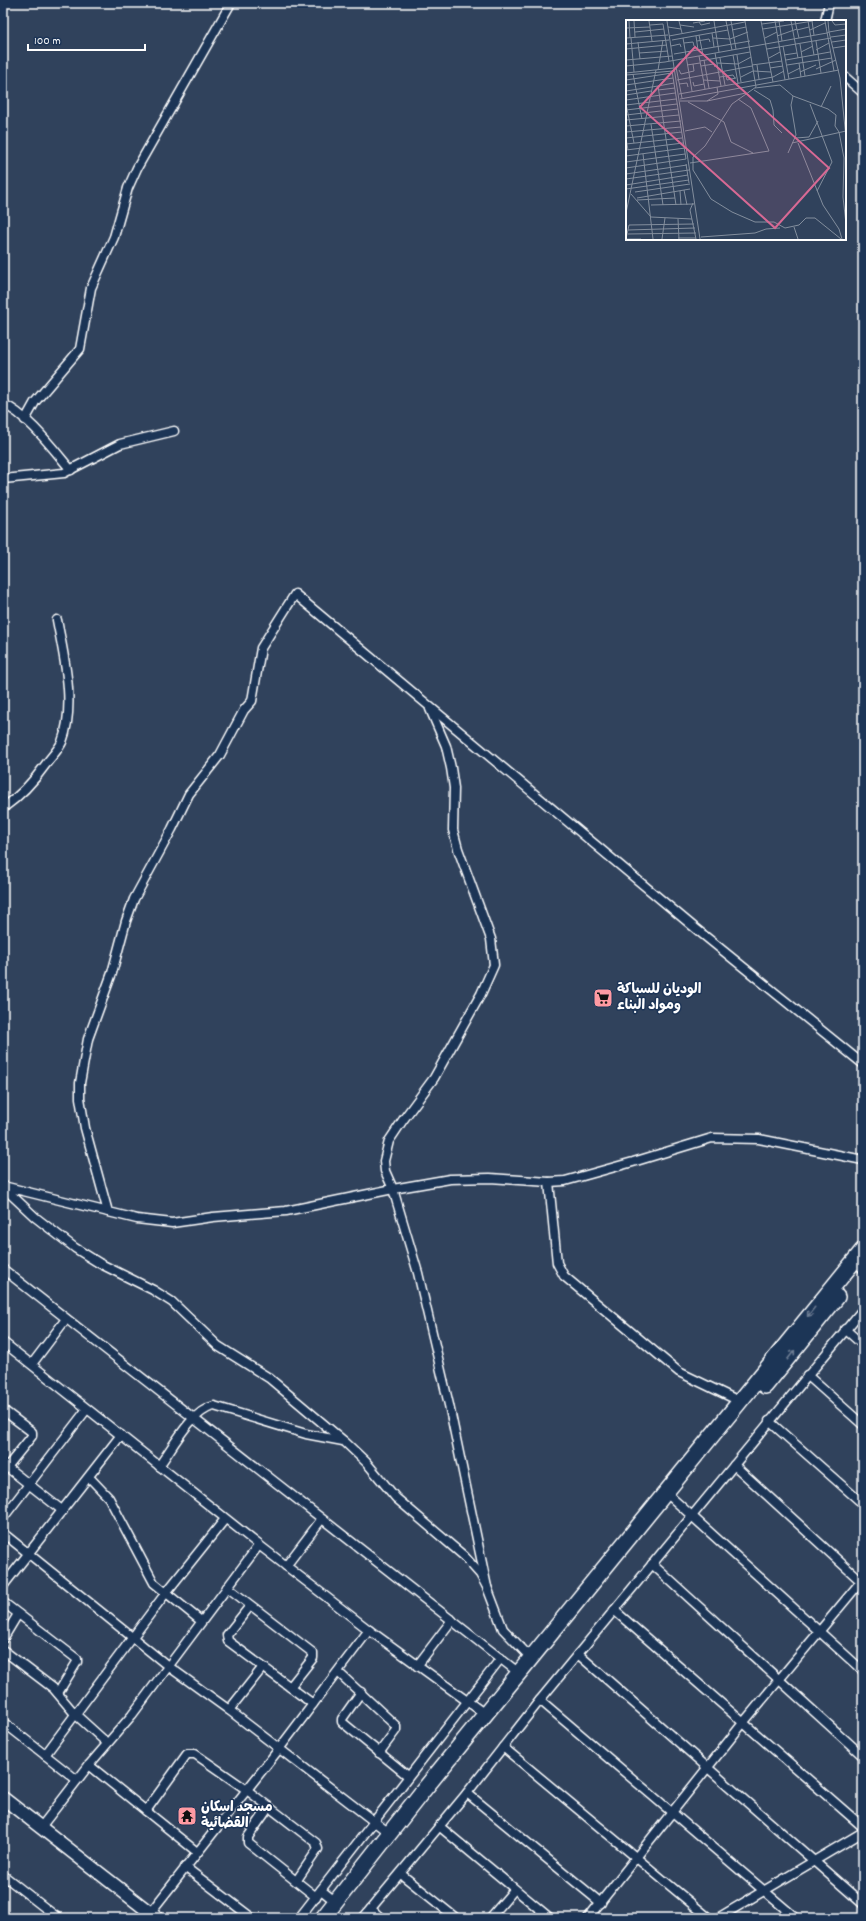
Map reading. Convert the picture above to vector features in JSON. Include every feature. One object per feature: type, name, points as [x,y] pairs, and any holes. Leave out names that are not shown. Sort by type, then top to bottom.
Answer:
[{"type":"highway","points":[[332,1918],[336,1902],[389,1833],[863,1250]]},
{"type":"highway","points":[[332,1918],[672,1498],[862,1267]]},
{"type":"street","points":[[25,420],[35,402],[80,349],[91,288],[114,237],[128,188],[137,168],[231,3]]},
{"type":"street","points":[[825,20],[829,3]]},
{"type":"street","points":[[846,78],[863,93]]},
{"type":"street","points":[[3,404],[12,408],[25,420],[72,470]]},
{"type":"street","points":[[3,479],[64,473],[120,444],[174,431]]},
{"type":"street","points":[[108,1212],[85,1128],[80,1098],[81,1077],[88,1039],[112,973],[126,921],[134,899],[189,794],[220,755],[244,710],[252,701],[261,648],[296,594],[694,928],[863,1064]]},
{"type":"street","points":[[3,808],[15,800],[28,787],[62,742],[67,717],[68,682],[57,620]]},
{"type":"street","points":[[429,707],[446,746],[452,768],[454,788],[453,830],[458,849],[491,939],[494,965],[481,994],[434,1078],[402,1120],[390,1141],[384,1161],[385,1171],[393,1188],[418,1273],[449,1405],[487,1587],[503,1629],[531,1658]]},
{"type":"street","points":[[3,1186],[137,1219],[179,1223],[213,1217],[286,1211],[393,1188],[450,1179],[490,1178],[548,1182],[578,1178],[712,1138],[759,1139],[863,1160]]},
{"type":"street","points":[[548,1182],[557,1263],[564,1276],[680,1372],[739,1401]]},
{"type":"street","points":[[3,1186],[35,1217],[75,1248],[99,1263],[158,1292],[172,1302],[218,1346],[270,1378],[362,1458],[396,1498],[472,1564],[487,1587]]},
{"type":"street","points":[[3,1269],[194,1417],[321,1520],[519,1673]]},
{"type":"street","points":[[363,1918],[401,1874],[540,1700],[769,1421],[863,1309]]},
{"type":"street","points":[[32,1364],[66,1319]]},
{"type":"street","points":[[845,1329],[863,1345]]},
{"type":"street","points":[[3,1342],[258,1545],[417,1666],[485,1714]]},
{"type":"street","points":[[807,1375],[863,1425]]},
{"type":"street","points":[[159,1466],[194,1417],[205,1409],[217,1406],[300,1432],[345,1442]]},
{"type":"street","points":[[3,1518],[87,1409]]},
{"type":"street","points":[[3,1410],[32,1432],[32,1436],[5,1466],[30,1484],[62,1511]]},
{"type":"street","points":[[769,1421],[863,1504]]},
{"type":"street","points":[[3,1586],[89,1477],[120,1435]]},
{"type":"street","points":[[588,1918],[743,1723],[862,1581],[734,1464]]},
{"type":"street","points":[[89,1477],[109,1498],[151,1579],[165,1594],[200,1621]]},
{"type":"street","points":[[672,1498],[863,1671]]},
{"type":"street","points":[[45,1755],[165,1594],[225,1519]]},
{"type":"street","points":[[286,1566],[321,1520]]},
{"type":"street","points":[[3,1532],[168,1666],[229,1710],[389,1833]]},
{"type":"street","points":[[41,1826],[107,1743],[132,1715],[200,1621],[258,1545]]},
{"type":"street","points":[[652,1564],[863,1756]]},
{"type":"street","points":[[227,1587],[313,1654],[313,1658],[290,1687]]},
{"type":"street","points":[[3,1602],[77,1658],[77,1662],[58,1693]]},
{"type":"street","points":[[250,1606],[227,1635],[227,1639],[313,1704]]},
{"type":"street","points":[[614,1610],[863,1827]]},
{"type":"street","points":[[3,1639],[18,1614]]},
{"type":"street","points":[[417,1666],[452,1620]]},
{"type":"street","points":[[4,1801],[41,1826],[151,1916],[185,1867],[280,1749],[370,1630]]},
{"type":"street","points":[[3,1650],[58,1693],[75,1714],[107,1743]]},
{"type":"street","points":[[578,1654],[863,1904]]},
{"type":"street","points":[[299,1918],[501,1658]]},
{"type":"street","points":[[229,1710],[263,1667]]},
{"type":"street","points":[[338,1672],[396,1726],[396,1730],[380,1753]]},
{"type":"street","points":[[361,1692],[341,1721],[408,1776]]},
{"type":"street","points":[[540,1700],[762,1891],[796,1918]]},
{"type":"street","points":[[3,1722],[77,1780]]},
{"type":"street","points":[[503,1747],[709,1918]]},
{"type":"street","points":[[146,1811],[189,1753],[194,1754],[247,1790],[318,1846],[297,1880]]},
{"type":"street","points":[[89,1765],[197,1852]]},
{"type":"street","points":[[467,1793],[601,1903]]},
{"type":"street","points":[[269,1807],[248,1837],[248,1843],[297,1880],[319,1894],[336,1902]]},
{"type":"street","points":[[439,1826],[514,1890],[550,1918]]},
{"type":"street","points":[[718,1918],[863,1832]]},
{"type":"street","points":[[185,1867],[252,1918]]},
{"type":"street","points":[[401,1874],[456,1918]]},
{"type":"street","points":[[3,1876],[58,1918]]},
{"type":"street","points":[[490,1918],[514,1890]]},
{"type":"street","points":[[371,1909],[381,1918]]},
{"type":"place","name":"الوديان للسباكة ومواد البناء","points":[[603,998]]},
{"type":"place","name":"مسجد اسكان القضائية","points":[[187,1816]]}]
